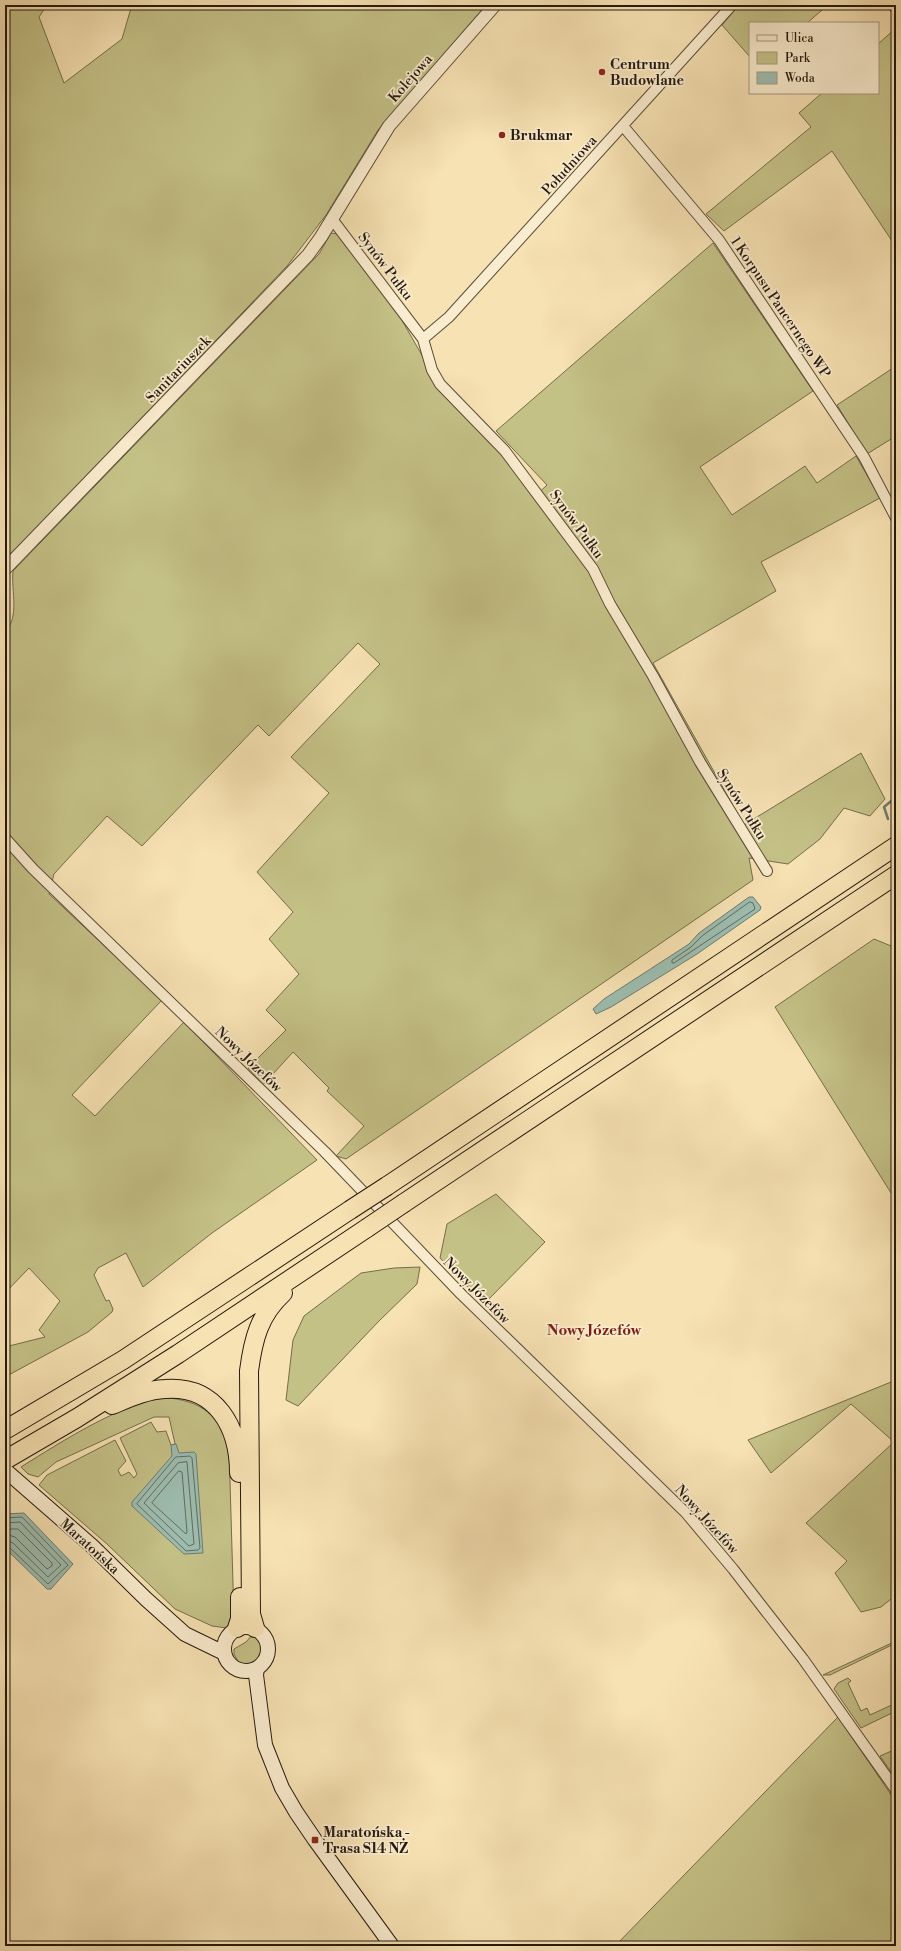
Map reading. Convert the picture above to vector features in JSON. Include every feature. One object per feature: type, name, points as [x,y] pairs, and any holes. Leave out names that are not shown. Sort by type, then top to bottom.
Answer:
[{"type":"highway","points":[[5,1430],[123,1360],[387,1186],[896,846]]},
{"type":"highway","points":[[10,1457],[77,1418],[314,1265],[404,1203],[896,875]]},
{"type":"highway","points":[[240,1631],[251,1614],[249,1371],[252,1346],[266,1311],[314,1265]]},
{"type":"highway","points":[[77,1418],[148,1392],[164,1389],[180,1389],[194,1392],[208,1399],[225,1417],[232,1429],[239,1470],[240,1631]]},
{"type":"main road","name":"Maratońska","points":[[5,1470],[97,1551],[146,1599],[190,1638],[224,1653]]},
{"type":"main road","name":"Maratońska","points":[[174,1624],[214,1638],[240,1631]]},
{"type":"main road","points":[[240,1631],[261,1632],[268,1644],[266,1658],[257,1668],[250,1671],[242,1671],[231,1666],[224,1653],[223,1647],[240,1631]]},
{"type":"main road","points":[[257,1668],[256,1675],[266,1745],[276,1774],[296,1812],[392,1946]]},
{"type":"main road","points":[[242,1671],[247,1684],[259,1733],[266,1745]]},
{"type":"street","name":"Kolejowa","points":[[357,177],[397,115],[495,5]]},
{"type":"street","name":"Południowa","points":[[423,340],[449,317],[732,5]]},
{"type":"street","points":[[892,5],[896,9]]},
{"type":"street","name":"1 Korpusu Pancernego WP","points":[[623,126],[720,240],[864,458],[896,518]]},
{"type":"street","name":"Sanitariuszek","points":[[5,569],[308,255],[357,177]]},
{"type":"street","name":"Synów Pułku","points":[[332,219],[423,340],[432,370],[440,384],[505,451],[593,569],[610,604],[700,762],[767,871]]},
{"type":"street","name":"Nowy Józefów","points":[[5,838],[33,869],[325,1152],[461,1294],[686,1513],[729,1564],[803,1659],[896,1790]]},
{"type":"green space","points":[[5,5],[47,5],[39,17],[64,83],[122,39],[131,8],[129,5],[486,5],[378,130],[326,215],[287,266],[5,561]]},
{"type":"green space","points":[[739,5],[828,5],[808,22],[749,22],[749,56],[722,25]]},
{"type":"green space","points":[[896,28],[896,247],[832,151],[724,231],[706,214],[811,127],[799,113],[821,94],[879,94],[879,43]]},
{"type":"green space","points":[[331,233],[337,234],[400,317],[423,357],[435,383],[503,456],[534,497],[547,485],[496,431],[713,243],[813,391],[700,467],[732,515],[805,466],[817,483],[856,456],[880,498],[761,562],[776,591],[653,663],[744,825],[861,753],[885,799],[870,816],[844,808],[820,839],[788,864],[749,858],[753,880],[346,1159],[336,1156],[364,1126],[327,1091],[329,1088],[293,1052],[263,1085],[248,1068],[286,1030],[266,1010],[299,974],[269,939],[293,912],[257,872],[329,793],[291,757],[380,664],[358,643],[269,736],[258,725],[142,846],[107,816],[54,874],[49,894],[162,1000],[72,1095],[95,1116],[184,1022],[317,1160],[212,1233],[143,1287],[126,1253],[98,1268],[94,1275],[106,1301],[109,1300],[113,1309],[112,1312],[88,1332],[5,1377],[5,1347],[45,1337],[39,1330],[60,1301],[29,1268],[5,1293],[5,633],[10,626],[14,611],[13,571],[319,254]]},
{"type":"green space","points":[[896,366],[896,436],[867,454],[837,405]]},
{"type":"green space","points":[[874,939],[896,948],[896,1201],[775,1007]]},
{"type":"green space","points":[[496,1194],[545,1242],[484,1304],[440,1258],[447,1224]]},
{"type":"green space","points":[[420,1267],[417,1284],[379,1321],[298,1406],[286,1400],[293,1340],[304,1316],[361,1273],[394,1268]]},
{"type":"green space","points":[[896,1380],[896,1595],[881,1607],[861,1612],[835,1573],[847,1561],[806,1523],[894,1442],[851,1404],[771,1473],[748,1440]]},
{"type":"green space","points":[[158,1397],[183,1400],[203,1409],[211,1415],[218,1424],[229,1447],[234,1618],[227,1628],[212,1626],[175,1609],[107,1544],[39,1485],[47,1475],[115,1440],[126,1461],[118,1470],[121,1476],[129,1472],[134,1478],[137,1474],[120,1438],[151,1422],[157,1432],[166,1431],[171,1445],[175,1444],[169,1417],[154,1417],[56,1462],[38,1477],[28,1474],[21,1467],[70,1437],[104,1419],[122,1410]]},
{"type":"green space","points":[[252,1635],[261,1643],[260,1658],[255,1663],[240,1665],[234,1654],[234,1649],[246,1642]]},
{"type":"green space","points":[[896,1641],[896,1643],[830,1675],[823,1675]]},
{"type":"green space","points":[[848,1678],[851,1681],[848,1683],[861,1711],[867,1708],[870,1715],[896,1703],[896,1711],[861,1728],[834,1689],[838,1683]]},
{"type":"green space","points":[[838,1717],[896,1802],[896,1946],[615,1946]]},
{"type":"green space","points":[[896,1749],[896,1779],[880,1756]]},
{"type":"water","points":[[749,897],[753,897],[761,907],[760,910],[697,954],[611,1007],[596,1014],[593,1009],[604,999],[689,944],[699,933]]},
{"type":"water","points":[[176,1444],[179,1453],[194,1452],[196,1454],[203,1553],[184,1554],[132,1506],[132,1502],[172,1456],[171,1445]]},
{"type":"water","points":[[24,1513],[73,1564],[51,1589],[47,1589],[5,1548],[5,1514]]},
{"type":"waterway","points":[[888,819],[884,807],[896,797]]},
{"type":"waterway","points":[[892,827],[895,832]]},
{"type":"place","name":"Centrum Budowlane","points":[[602,72]]},
{"type":"place","name":"Brukmar","points":[[502,135]]},
{"type":"place","name":"Maratońska - Trasa S14 NŻ","points":[[315,1840]]},
{"type":"district","name":"Nowy Józefów","points":[[594,1330]]}]
